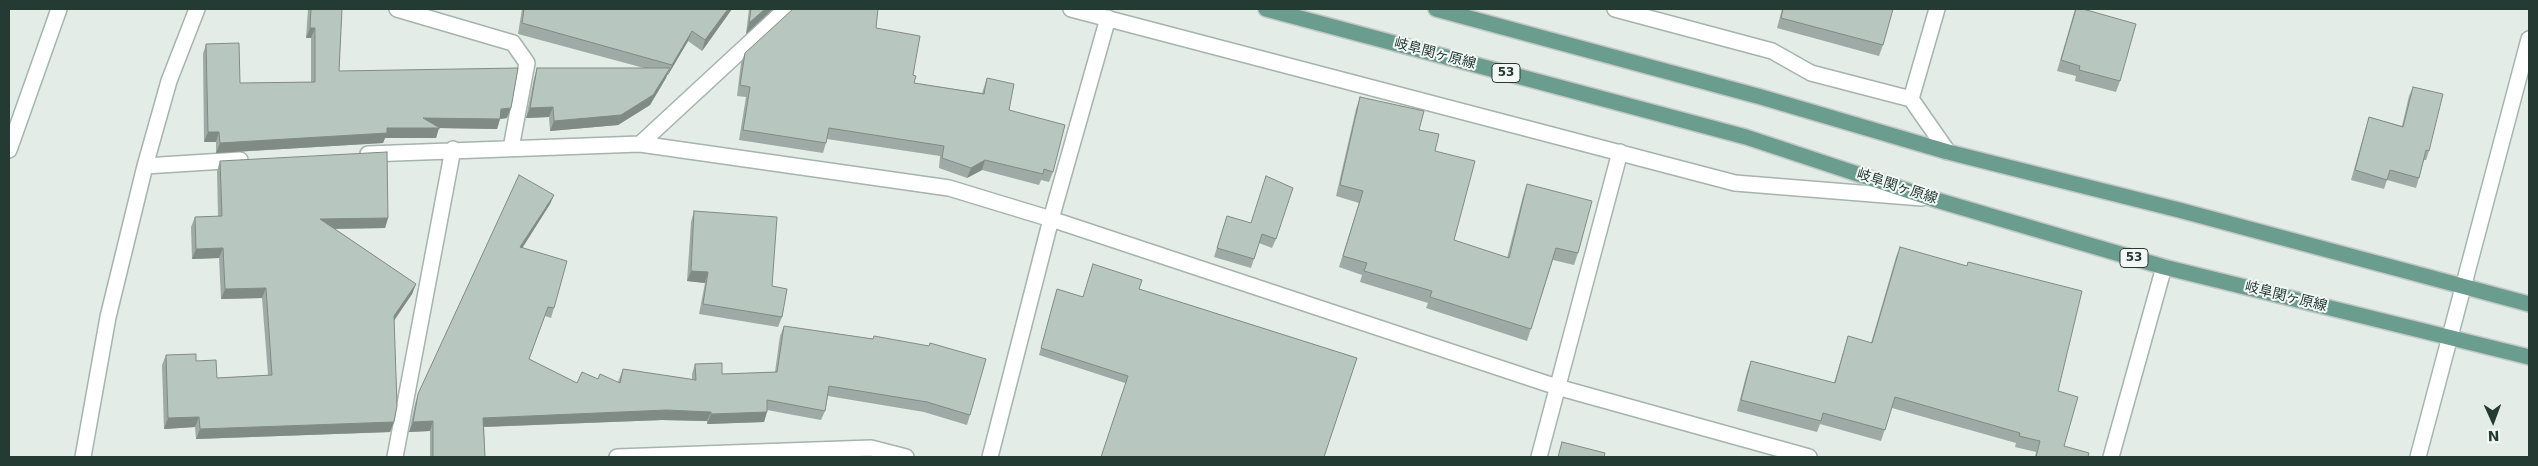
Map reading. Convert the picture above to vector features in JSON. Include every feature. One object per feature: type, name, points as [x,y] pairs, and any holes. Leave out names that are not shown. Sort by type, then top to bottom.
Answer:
[{"type":"main road","name":"岐阜関ヶ原線","points":[[1266,9],[1746,137],[1933,199],[2164,267],[2451,336],[2529,357]]},
{"type":"main road","points":[[1436,9],[1761,97],[1948,152],[2179,210],[2529,304]]},
{"type":"street","points":[[9,150],[59,9]]},
{"type":"street","points":[[83,457],[108,317],[145,166],[169,81],[197,9]]},
{"type":"street","points":[[396,9],[513,43],[527,63],[511,148]]},
{"type":"street","points":[[640,144],[786,9]]},
{"type":"street","points":[[1071,9],[1735,183],[1933,199]]},
{"type":"street","points":[[1615,9],[1772,51],[1811,73],[1911,99],[1948,152]]},
{"type":"street","points":[[1911,99],[1937,9]]},
{"type":"street","points":[[990,457],[1051,219],[1108,18]]},
{"type":"street","points":[[2418,457],[2529,39]]},
{"type":"street","points":[[354,154],[453,149],[640,144],[948,188],[1051,219],[1557,387],[1809,457]]},
{"type":"street","points":[[395,457],[453,149]]},
{"type":"street","points":[[1539,457],[1620,152]]},
{"type":"street","points":[[145,166],[254,160]]},
{"type":"street","points":[[2111,457],[2164,267]]},
{"type":"street","points":[[617,457],[871,448],[906,457]]},
{"type":"building","points":[[311,9],[342,9],[339,71],[518,68],[511,108],[501,109],[500,119],[423,118],[440,128],[387,128],[387,133],[220,143],[219,132],[208,132],[206,44],[239,43],[240,83],[315,82],[315,28],[310,28]]},
{"type":"building","points":[[524,9],[728,9],[705,40],[692,31],[672,65],[522,23]]},
{"type":"building","points":[[751,9],[765,9],[749,23]]},
{"type":"building","points":[[793,9],[878,9],[876,28],[920,36],[913,75],[916,76],[914,83],[984,94],[987,78],[1014,84],[1009,110],[1065,125],[1053,172],[1044,169],[1043,174],[985,160],[971,168],[942,158],[944,146],[829,128],[826,143],[743,130],[750,87],[740,85],[745,53]]},
{"type":"building","points":[[1783,9],[1893,9],[1883,45],[1781,18]]},
{"type":"building","points":[[2076,9],[2083,9],[2136,24],[2120,81],[2079,70],[2080,66],[2061,60]]},
{"type":"building","points":[[537,68],[670,68],[653,95],[621,115],[554,121],[553,107],[530,108]]},
{"type":"building","points":[[2413,87],[2443,94],[2429,151],[2426,150],[2419,178],[2390,170],[2387,180],[2355,170],[2369,117],[2403,127]]},
{"type":"building","points":[[1360,97],[1424,111],[1419,130],[1439,134],[1435,151],[1475,161],[1454,240],[1509,258],[1527,184],[1592,201],[1578,253],[1556,248],[1531,329],[1430,297],[1432,291],[1364,271],[1367,263],[1343,256],[1363,191],[1340,185]]},
{"type":"building","points":[[387,152],[388,218],[320,219],[416,284],[394,316],[397,406],[394,422],[200,429],[199,417],[168,418],[166,355],[196,354],[196,361],[216,360],[217,378],[272,375],[266,288],[225,289],[223,248],[196,249],[195,217],[222,216],[220,161]]},
{"type":"building","points":[[519,175],[554,195],[520,247],[567,261],[554,308],[548,307],[529,359],[577,383],[582,372],[598,379],[600,374],[620,383],[623,369],[696,380],[695,364],[722,363],[722,374],[777,372],[784,326],[873,339],[874,336],[929,346],[930,343],[986,359],[970,415],[927,402],[829,386],[825,411],[767,400],[767,412],[711,414],[711,412],[666,410],[483,418],[485,457],[433,457],[433,421],[413,422],[418,394]]},
{"type":"building","points":[[1266,176],[1293,188],[1276,239],[1262,234],[1254,259],[1217,248],[1227,216],[1251,223]]},
{"type":"building","points":[[694,211],[777,217],[772,286],[787,289],[782,317],[703,304],[708,272],[691,271]]},
{"type":"building","points":[[1900,247],[1967,266],[1968,262],[2082,291],[2058,391],[2078,397],[2064,446],[2089,453],[2088,457],[2036,457],[2040,441],[2019,436],[2020,433],[1895,397],[1885,430],[1823,413],[1821,421],[1741,400],[1751,361],[1835,383],[1848,336],[1872,343]]},
{"type":"building","points":[[1093,264],[1142,280],[1139,289],[1357,358],[1324,457],[1101,457],[1128,376],[1041,348],[1057,289],[1083,297]]},
{"type":"building","points":[[1562,442],[1605,453],[1604,457],[1558,457]]}]
